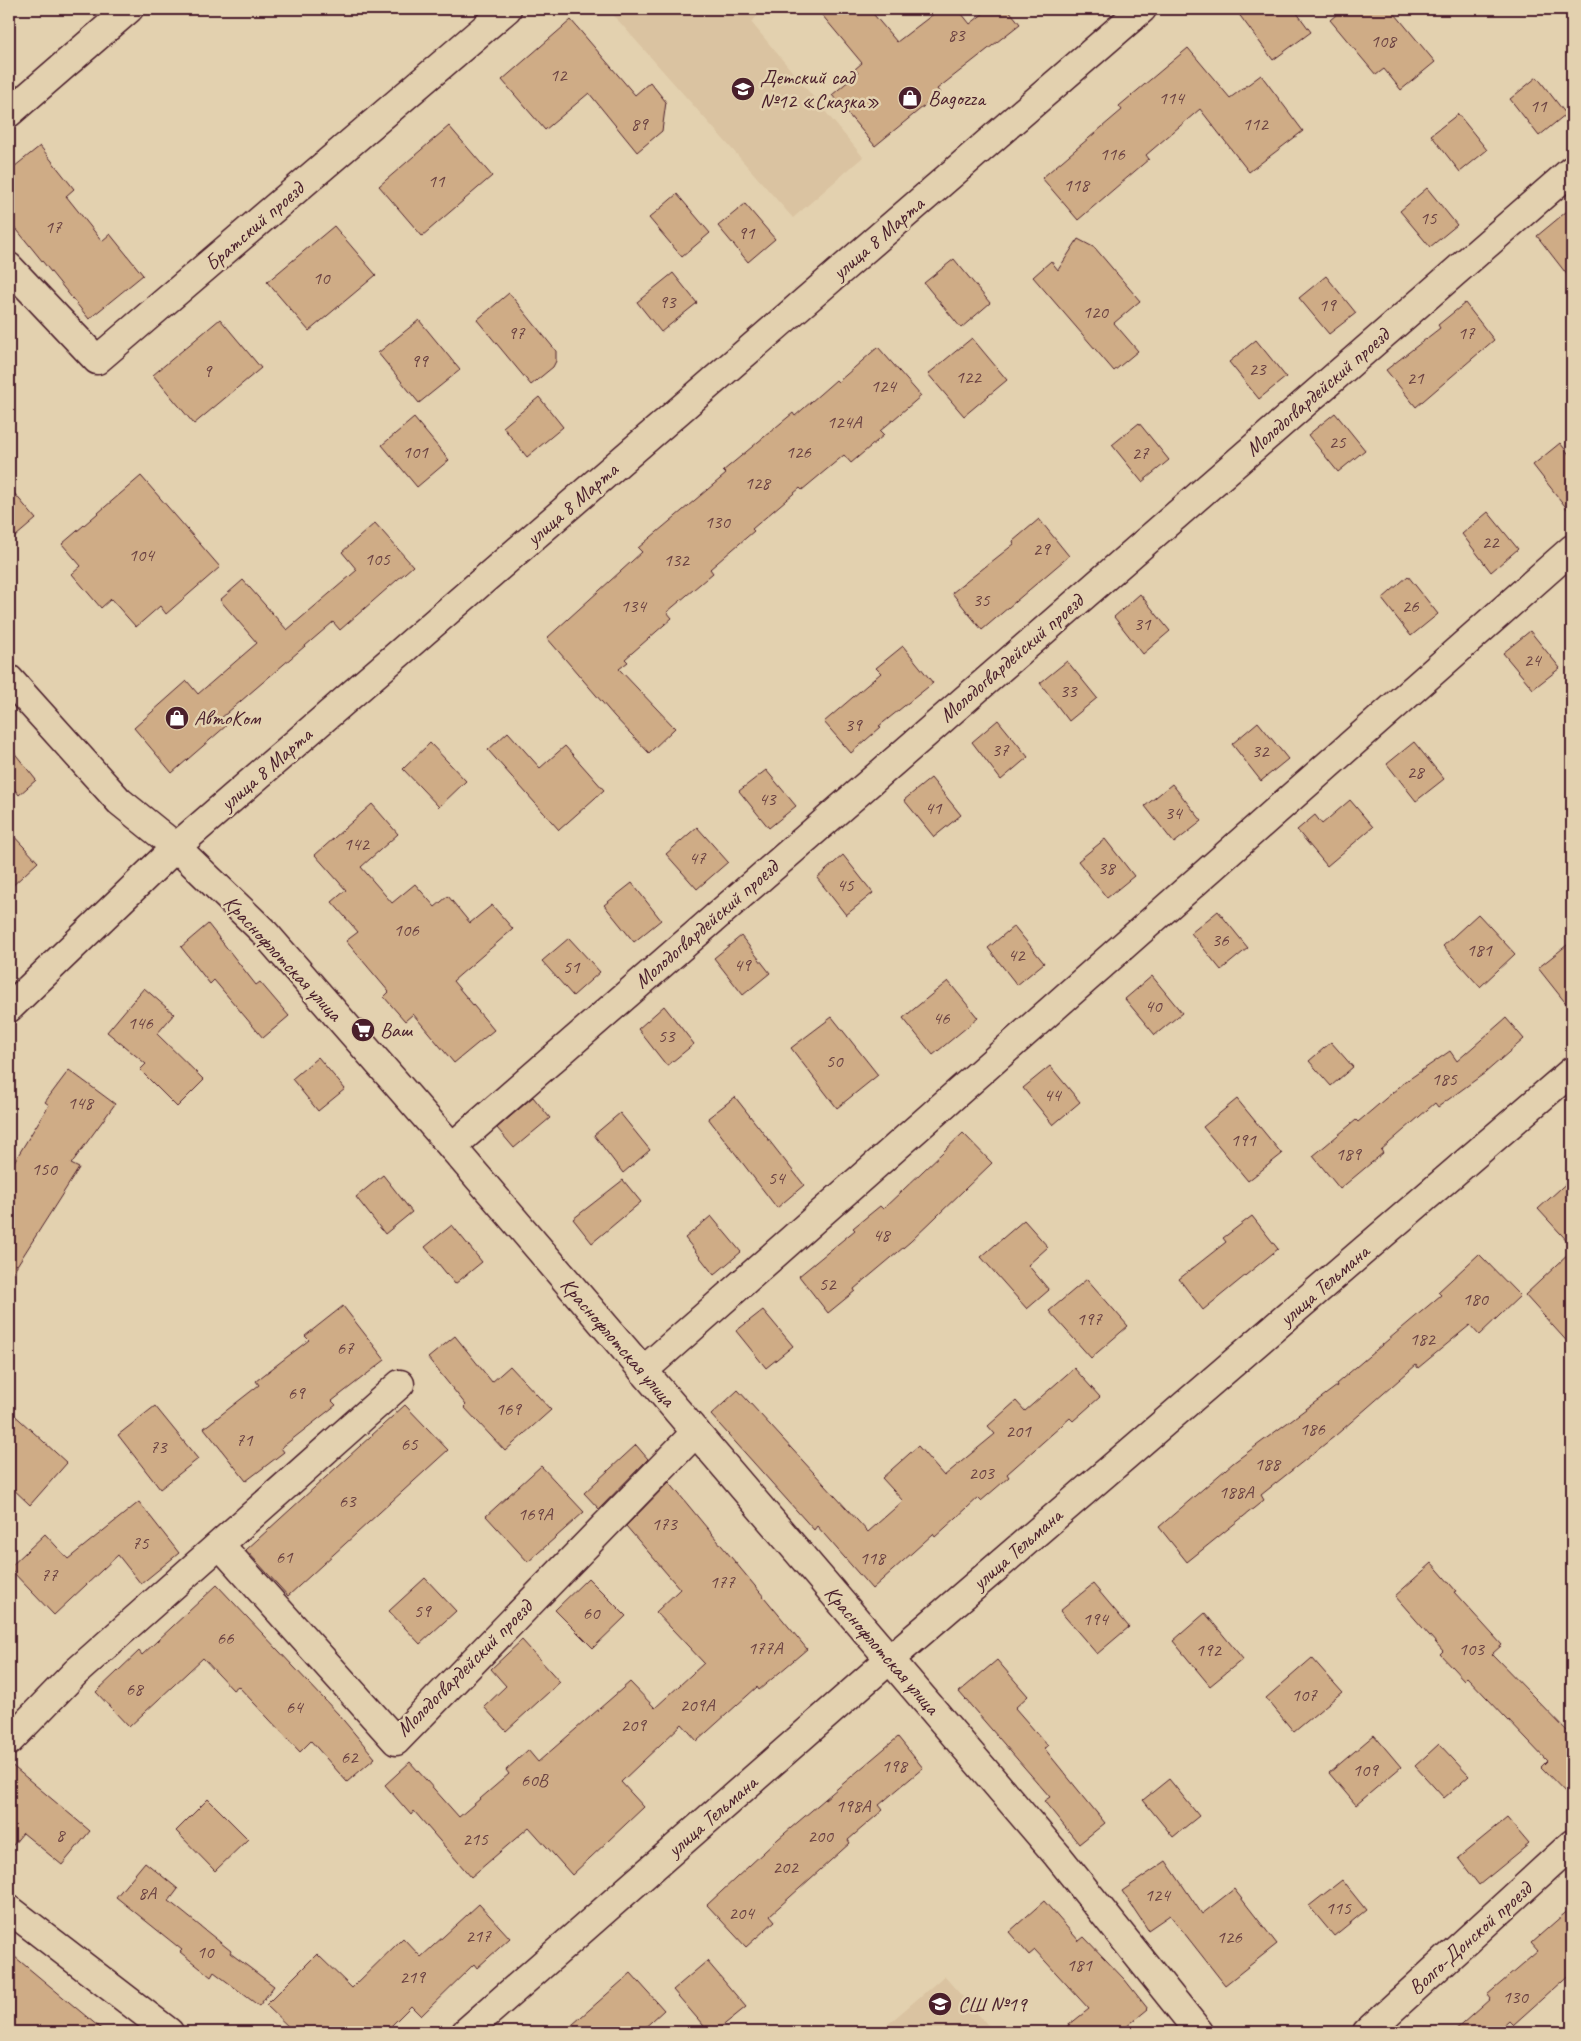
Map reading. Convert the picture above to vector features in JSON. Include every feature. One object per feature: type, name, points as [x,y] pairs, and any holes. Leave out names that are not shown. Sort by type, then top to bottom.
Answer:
[{"type":"street","points":[[9,113],[129,9]]},
{"type":"street","name":"Братский проезд","points":[[9,267],[97,360],[507,9]]},
{"type":"street","name":"улица 8 Марта","points":[[9,1008],[176,847],[1142,9]]},
{"type":"street","name":"Молодогвардейский проезд","points":[[452,1148],[1572,170]]},
{"type":"street","points":[[643,1371],[1572,549]]},
{"type":"street","name":"Краснофлотская улица","points":[[9,678],[119,801],[176,847],[264,932],[452,1148],[1057,1855],[1199,2032]]},
{"type":"street","name":"улица Тельмана","points":[[466,2032],[890,1659],[1572,1071]]},
{"type":"street","points":[[9,1740],[76,1672],[400,1384]]},
{"type":"street","name":"Молодогвардейский проезд","points":[[220,1545],[396,1741],[696,1432]]},
{"type":"street","name":"Волго-Донской проезд","points":[[1367,2032],[1572,1844]]},
{"type":"street","points":[[9,1909],[169,2032]]},
{"type":"shaded area","name":"Детский сад №12 «Сказка»","points":[[608,9],[765,9],[751,22],[863,157],[793,218]]},
{"type":"shaded area","name":"СШ №19","points":[[944,1976],[994,2032],[879,2032]]},
{"type":"building","points":[[817,9],[869,9],[897,42],[940,9],[958,9],[970,24],[989,9],[1008,9],[1020,24],[937,89],[940,93],[875,146],[832,95],[858,73],[855,69],[862,63]]},
{"type":"building","points":[[1235,9],[1294,9],[1311,32],[1273,60]]},
{"type":"building","points":[[1343,9],[1391,9],[1435,62],[1401,90],[1384,69],[1376,75],[1330,20]]},
{"type":"building","points":[[571,20],[635,95],[650,82],[666,102],[662,131],[637,152],[589,93],[545,130],[502,80]]},
{"type":"building","points":[[1188,48],[1230,98],[1261,75],[1303,131],[1249,172],[1200,109],[1146,155],[1149,159],[1078,220],[1042,178],[1122,110],[1119,106]]},
{"type":"building","points":[[1537,77],[1566,114],[1539,136],[1510,99]]},
{"type":"building","points":[[1458,114],[1487,150],[1460,172],[1431,135]]},
{"type":"building","points":[[449,126],[492,176],[422,236],[379,186]]},
{"type":"building","points":[[40,146],[74,189],[66,196],[102,241],[110,234],[143,275],[89,319],[9,220],[9,171]]},
{"type":"building","points":[[1427,188],[1457,225],[1430,247],[1400,211]]},
{"type":"building","points":[[677,194],[710,233],[682,257],[649,218]]},
{"type":"building","points":[[745,204],[775,239],[748,262],[718,226]]},
{"type":"building","points":[[1572,207],[1572,281],[1537,236]]},
{"type":"building","points":[[334,226],[376,275],[309,331],[267,282]]},
{"type":"building","points":[[1078,239],[1095,248],[1140,301],[1114,323],[1138,351],[1114,371],[1033,277],[1051,261],[1058,270]]},
{"type":"building","points":[[954,259],[990,303],[961,328],[924,283]]},
{"type":"building","points":[[673,273],[697,303],[661,332],[637,302]]},
{"type":"building","points":[[1326,276],[1356,313],[1329,334],[1299,298]]},
{"type":"building","points":[[509,293],[556,351],[556,361],[553,367],[531,385],[477,320]]},
{"type":"building","points":[[1465,303],[1494,340],[1416,407],[1386,370],[1440,328],[1438,325]]},
{"type":"building","points":[[220,319],[261,368],[194,424],[153,375]]},
{"type":"building","points":[[419,320],[460,370],[419,403],[378,353]]},
{"type":"building","points":[[972,338],[1007,380],[964,416],[928,374]]},
{"type":"building","points":[[1256,340],[1286,377],[1259,399],[1229,362]]},
{"type":"building","points":[[878,347],[921,396],[880,431],[884,435],[851,463],[844,455],[802,490],[800,488],[752,529],[754,531],[710,569],[713,573],[667,612],[672,618],[625,659],[628,662],[619,669],[675,728],[649,753],[614,716],[547,638],[642,552],[638,548],[726,474],[723,471],[793,413],[795,416],[836,380],[838,382]]},
{"type":"building","points":[[539,397],[563,427],[527,457],[503,427]]},
{"type":"building","points":[[1335,413],[1365,450],[1338,472],[1308,435]]},
{"type":"building","points":[[414,418],[449,460],[417,487],[382,445]]},
{"type":"building","points":[[1139,423],[1169,460],[1142,482],[1112,445]]},
{"type":"building","points":[[1560,443],[1572,458],[1572,515],[1533,465]]},
{"type":"building","points":[[141,476],[220,567],[166,614],[160,606],[136,627],[111,599],[101,608],[72,574],[81,566],[62,544]]},
{"type":"building","points":[[9,487],[36,519],[9,542]]},
{"type":"building","points":[[1488,512],[1518,549],[1491,572],[1462,534]]},
{"type":"building","points":[[1039,519],[1069,556],[982,630],[952,593],[1014,544],[1013,541]]},
{"type":"building","points":[[375,523],[413,566],[340,630],[333,622],[220,719],[226,726],[172,773],[134,728],[187,681],[198,694],[257,643],[220,600],[243,580],[287,630],[357,570],[342,552]]},
{"type":"building","points":[[1408,576],[1438,614],[1411,636],[1382,599]]},
{"type":"building","points":[[1140,594],[1170,631],[1143,654],[1114,617]]},
{"type":"building","points":[[1530,631],[1560,668],[1533,689],[1503,653]]},
{"type":"building","points":[[903,646],[933,683],[879,726],[881,727],[851,753],[824,722],[881,673],[876,668]]},
{"type":"building","points":[[1067,661],[1097,698],[1069,721],[1040,683]]},
{"type":"building","points":[[998,720],[1028,757],[1001,780],[972,742]]},
{"type":"building","points":[[1258,722],[1288,759],[1261,781],[1232,744]]},
{"type":"building","points":[[508,732],[540,768],[565,746],[604,790],[559,830],[488,750]]},
{"type":"building","points":[[1414,742],[1444,779],[1416,801],[1387,764]]},
{"type":"building","points":[[430,743],[466,781],[439,807],[403,769]]},
{"type":"building","points":[[9,746],[36,780],[19,795],[9,782]]},
{"type":"building","points":[[766,770],[796,806],[769,828],[739,791]]},
{"type":"building","points":[[931,778],[961,815],[934,837],[904,800]]},
{"type":"building","points":[[1172,784],[1202,821],[1174,843],[1145,806]]},
{"type":"building","points":[[1350,800],[1373,827],[1327,866],[1297,830],[1315,815],[1322,824]]},
{"type":"building","points":[[372,804],[398,834],[361,867],[392,903],[415,884],[435,907],[448,896],[470,923],[492,905],[513,929],[453,981],[494,1030],[454,1063],[413,1014],[405,1021],[384,997],[389,992],[346,941],[358,932],[332,902],[346,890],[315,855]]},
{"type":"building","points":[[697,827],[728,862],[697,889],[666,854]]},
{"type":"building","points":[[9,831],[38,862],[9,889]]},
{"type":"building","points":[[1105,839],[1134,876],[1107,898],[1078,861]]},
{"type":"building","points":[[843,855],[873,893],[846,915],[817,878]]},
{"type":"building","points":[[632,883],[661,920],[634,942],[604,905]]},
{"type":"building","points":[[1218,911],[1248,948],[1221,970],[1191,933]]},
{"type":"building","points":[[1478,914],[1515,954],[1480,987],[1443,946]]},
{"type":"building","points":[[208,924],[256,985],[260,982],[289,1016],[263,1038],[214,980],[210,984],[181,947]]},
{"type":"building","points":[[1014,926],[1044,963],[1017,985],[988,948]]},
{"type":"building","points":[[741,936],[770,973],[743,995],[714,958]]},
{"type":"building","points":[[569,938],[600,972],[573,996],[542,961]]},
{"type":"building","points":[[1572,941],[1572,1011],[1538,968]]},
{"type":"building","points":[[1152,976],[1182,1013],[1155,1035],[1125,999]]},
{"type":"building","points":[[948,981],[978,1018],[933,1055],[903,1018]]},
{"type":"building","points":[[144,988],[174,1014],[157,1034],[204,1080],[177,1107],[140,1070],[146,1064],[107,1032]]},
{"type":"building","points":[[664,1006],[694,1044],[667,1066],[638,1029]]},
{"type":"building","points":[[832,1017],[878,1075],[837,1108],[791,1048]]},
{"type":"building","points":[[1506,1018],[1524,1039],[1485,1073],[1438,1107],[1435,1103],[1381,1150],[1383,1153],[1340,1189],[1313,1156],[1356,1120],[1358,1122],[1405,1082],[1450,1051],[1457,1061]]},
{"type":"building","points":[[1331,1042],[1353,1067],[1331,1086],[1309,1061]]},
{"type":"building","points":[[318,1057],[345,1089],[318,1111],[292,1079]]},
{"type":"building","points":[[1050,1066],[1080,1102],[1053,1125],[1023,1088]]},
{"type":"building","points":[[69,1070],[115,1104],[71,1164],[79,1168],[9,1278],[9,1170],[49,1105],[45,1102]]},
{"type":"building","points":[[533,1097],[550,1118],[514,1148],[497,1128]]},
{"type":"building","points":[[735,1097],[804,1185],[777,1208],[708,1118]]},
{"type":"building","points":[[1237,1099],[1282,1154],[1248,1181],[1203,1127]]},
{"type":"building","points":[[620,1113],[650,1150],[623,1173],[594,1135]]},
{"type":"building","points":[[963,1133],[992,1163],[910,1242],[828,1313],[799,1276],[855,1230],[853,1228],[880,1206],[883,1209]]},
{"type":"building","points":[[383,1175],[412,1212],[385,1234],[356,1197]]},
{"type":"building","points":[[1572,1178],[1572,1246],[1538,1209]]},
{"type":"building","points":[[623,1180],[641,1202],[592,1243],[573,1219]]},
{"type":"building","points":[[711,1216],[741,1252],[714,1275],[685,1238]]},
{"type":"building","points":[[1252,1216],[1278,1249],[1203,1310],[1179,1279],[1226,1242],[1223,1238]]},
{"type":"building","points":[[1024,1220],[1048,1247],[1028,1265],[1049,1290],[1027,1309],[981,1257]]},
{"type":"building","points":[[452,1225],[482,1262],[455,1284],[425,1247]]},
{"type":"building","points":[[1572,1251],[1572,1347],[1525,1295]]},
{"type":"building","points":[[1479,1254],[1520,1296],[1479,1335],[1470,1325],[1418,1368],[1416,1365],[1335,1436],[1261,1495],[1264,1500],[1187,1562],[1159,1527],[1233,1463],[1337,1386],[1336,1384],[1441,1295],[1438,1292]]},
{"type":"building","points":[[1087,1279],[1128,1326],[1091,1358],[1049,1311]]},
{"type":"building","points":[[343,1306],[385,1360],[332,1401],[336,1405],[281,1448],[284,1452],[246,1481],[204,1428],[259,1385],[256,1381],[309,1340],[305,1336]]},
{"type":"building","points":[[763,1310],[793,1346],[766,1368],[736,1331]]},
{"type":"building","points":[[455,1336],[492,1382],[510,1366],[551,1410],[505,1451],[464,1407],[466,1405],[428,1358]]},
{"type":"building","points":[[1074,1368],[1100,1397],[1073,1421],[1070,1418],[1007,1474],[1009,1477],[981,1501],[978,1498],[935,1537],[933,1534],[872,1589],[817,1526],[814,1530],[711,1415],[738,1390],[868,1532],[903,1501],[882,1478],[918,1446],[944,1476],[995,1434],[988,1426],[1016,1401],[1025,1411]]},
{"type":"building","points":[[405,1405],[448,1450],[288,1596],[246,1550]]},
{"type":"building","points":[[155,1406],[198,1459],[160,1489],[118,1435]]},
{"type":"building","points":[[9,1410],[67,1463],[30,1505],[9,1485]]},
{"type":"building","points":[[636,1445],[648,1459],[599,1509],[584,1493]]},
{"type":"building","points":[[541,1466],[584,1512],[528,1562],[486,1516]]},
{"type":"building","points":[[669,1482],[807,1649],[759,1690],[757,1687],[697,1741],[682,1724],[621,1782],[644,1807],[572,1875],[529,1827],[471,1877],[414,1811],[411,1815],[385,1785],[410,1762],[459,1817],[509,1774],[506,1770],[528,1750],[538,1762],[630,1682],[655,1708],[704,1663],[656,1612],[680,1589],[626,1526]]},
{"type":"building","points":[[139,1502],[179,1553],[141,1584],[118,1555],[54,1615],[9,1568],[45,1534],[68,1559]]},
{"type":"building","points":[[1432,1563],[1456,1591],[1454,1592],[1502,1645],[1492,1654],[1572,1736],[1572,1799],[1541,1767],[1547,1761],[1467,1677],[1464,1680],[1440,1654],[1443,1651],[1395,1596]]},
{"type":"building","points":[[425,1578],[456,1611],[420,1644],[389,1611]]},
{"type":"building","points":[[588,1578],[626,1616],[593,1648],[555,1610]]},
{"type":"building","points":[[1093,1584],[1129,1627],[1097,1654],[1060,1611]]},
{"type":"building","points":[[217,1585],[339,1715],[375,1758],[347,1782],[311,1741],[300,1752],[238,1686],[233,1690],[203,1658],[129,1727],[96,1692],[139,1651],[142,1655]]},
{"type":"building","points":[[1205,1613],[1243,1659],[1210,1686],[1173,1641]]},
{"type":"building","points":[[522,1640],[560,1682],[506,1731],[484,1707],[506,1686],[491,1669]]},
{"type":"building","points":[[1312,1658],[1342,1692],[1294,1732],[1266,1698]]},
{"type":"building","points":[[997,1660],[1028,1696],[1015,1708],[1048,1746],[1044,1748],[1105,1823],[1079,1844],[1044,1801],[1050,1797],[959,1692]]},
{"type":"building","points":[[1374,1735],[1401,1767],[1356,1805],[1329,1773]]},
{"type":"building","points":[[898,1737],[923,1768],[879,1805],[883,1810],[848,1840],[850,1843],[770,1915],[775,1921],[746,1947],[707,1905],[778,1839]]},
{"type":"building","points":[[1439,1744],[1469,1776],[1444,1798],[1415,1766]]},
{"type":"building","points":[[9,1763],[90,1831],[62,1865],[23,1833],[9,1850]]},
{"type":"building","points":[[1169,1779],[1199,1816],[1173,1837],[1143,1800]]},
{"type":"building","points":[[208,1799],[248,1839],[215,1871],[176,1831]]},
{"type":"building","points":[[1507,1818],[1529,1844],[1479,1885],[1458,1858]]},
{"type":"building","points":[[1166,1861],[1202,1914],[1234,1889],[1277,1944],[1225,1985],[1170,1915],[1148,1930],[1122,1891]]},
{"type":"building","points":[[145,1862],[178,1889],[169,1901],[231,1951],[230,1953],[274,1986],[259,2006],[214,1972],[211,1977],[180,1952],[182,1950],[116,1897]]},
{"type":"building","points":[[1342,1880],[1366,1910],[1334,1936],[1309,1906]]},
{"type":"building","points":[[1044,1901],[1079,1941],[1084,1937],[1125,1980],[1148,2009],[1120,2032],[1060,2032],[1089,2009],[1035,1950],[1029,1955],[1009,1932]]},
{"type":"building","points":[[479,1904],[510,1938],[477,1968],[474,1964],[421,2016],[411,2006],[385,2032],[294,2032],[266,2005],[317,1954],[352,1988],[403,1938],[421,1957]]},
{"type":"building","points":[[1572,1907],[1572,1972],[1513,2025],[1509,2021],[1497,2032],[1453,2032],[1490,1999],[1487,1995],[1538,1951],[1531,1943]]},
{"type":"building","points":[[9,1952],[105,2032],[9,2032]]},
{"type":"building","points":[[707,1961],[746,2007],[715,2032],[709,2032],[673,1990]]},
{"type":"building","points":[[631,1973],[664,2010],[640,2032],[564,2032]]},
{"type":"place","name":"Детский сад №12 «Сказка»","points":[[743,89]]},
{"type":"place","name":"Bagozza","points":[[910,98]]},
{"type":"place","name":"АвтоКом","points":[[177,718]]},
{"type":"place","name":"Ваш","points":[[363,1030]]},
{"type":"place","name":"СШ №19","points":[[940,2004]]}]
